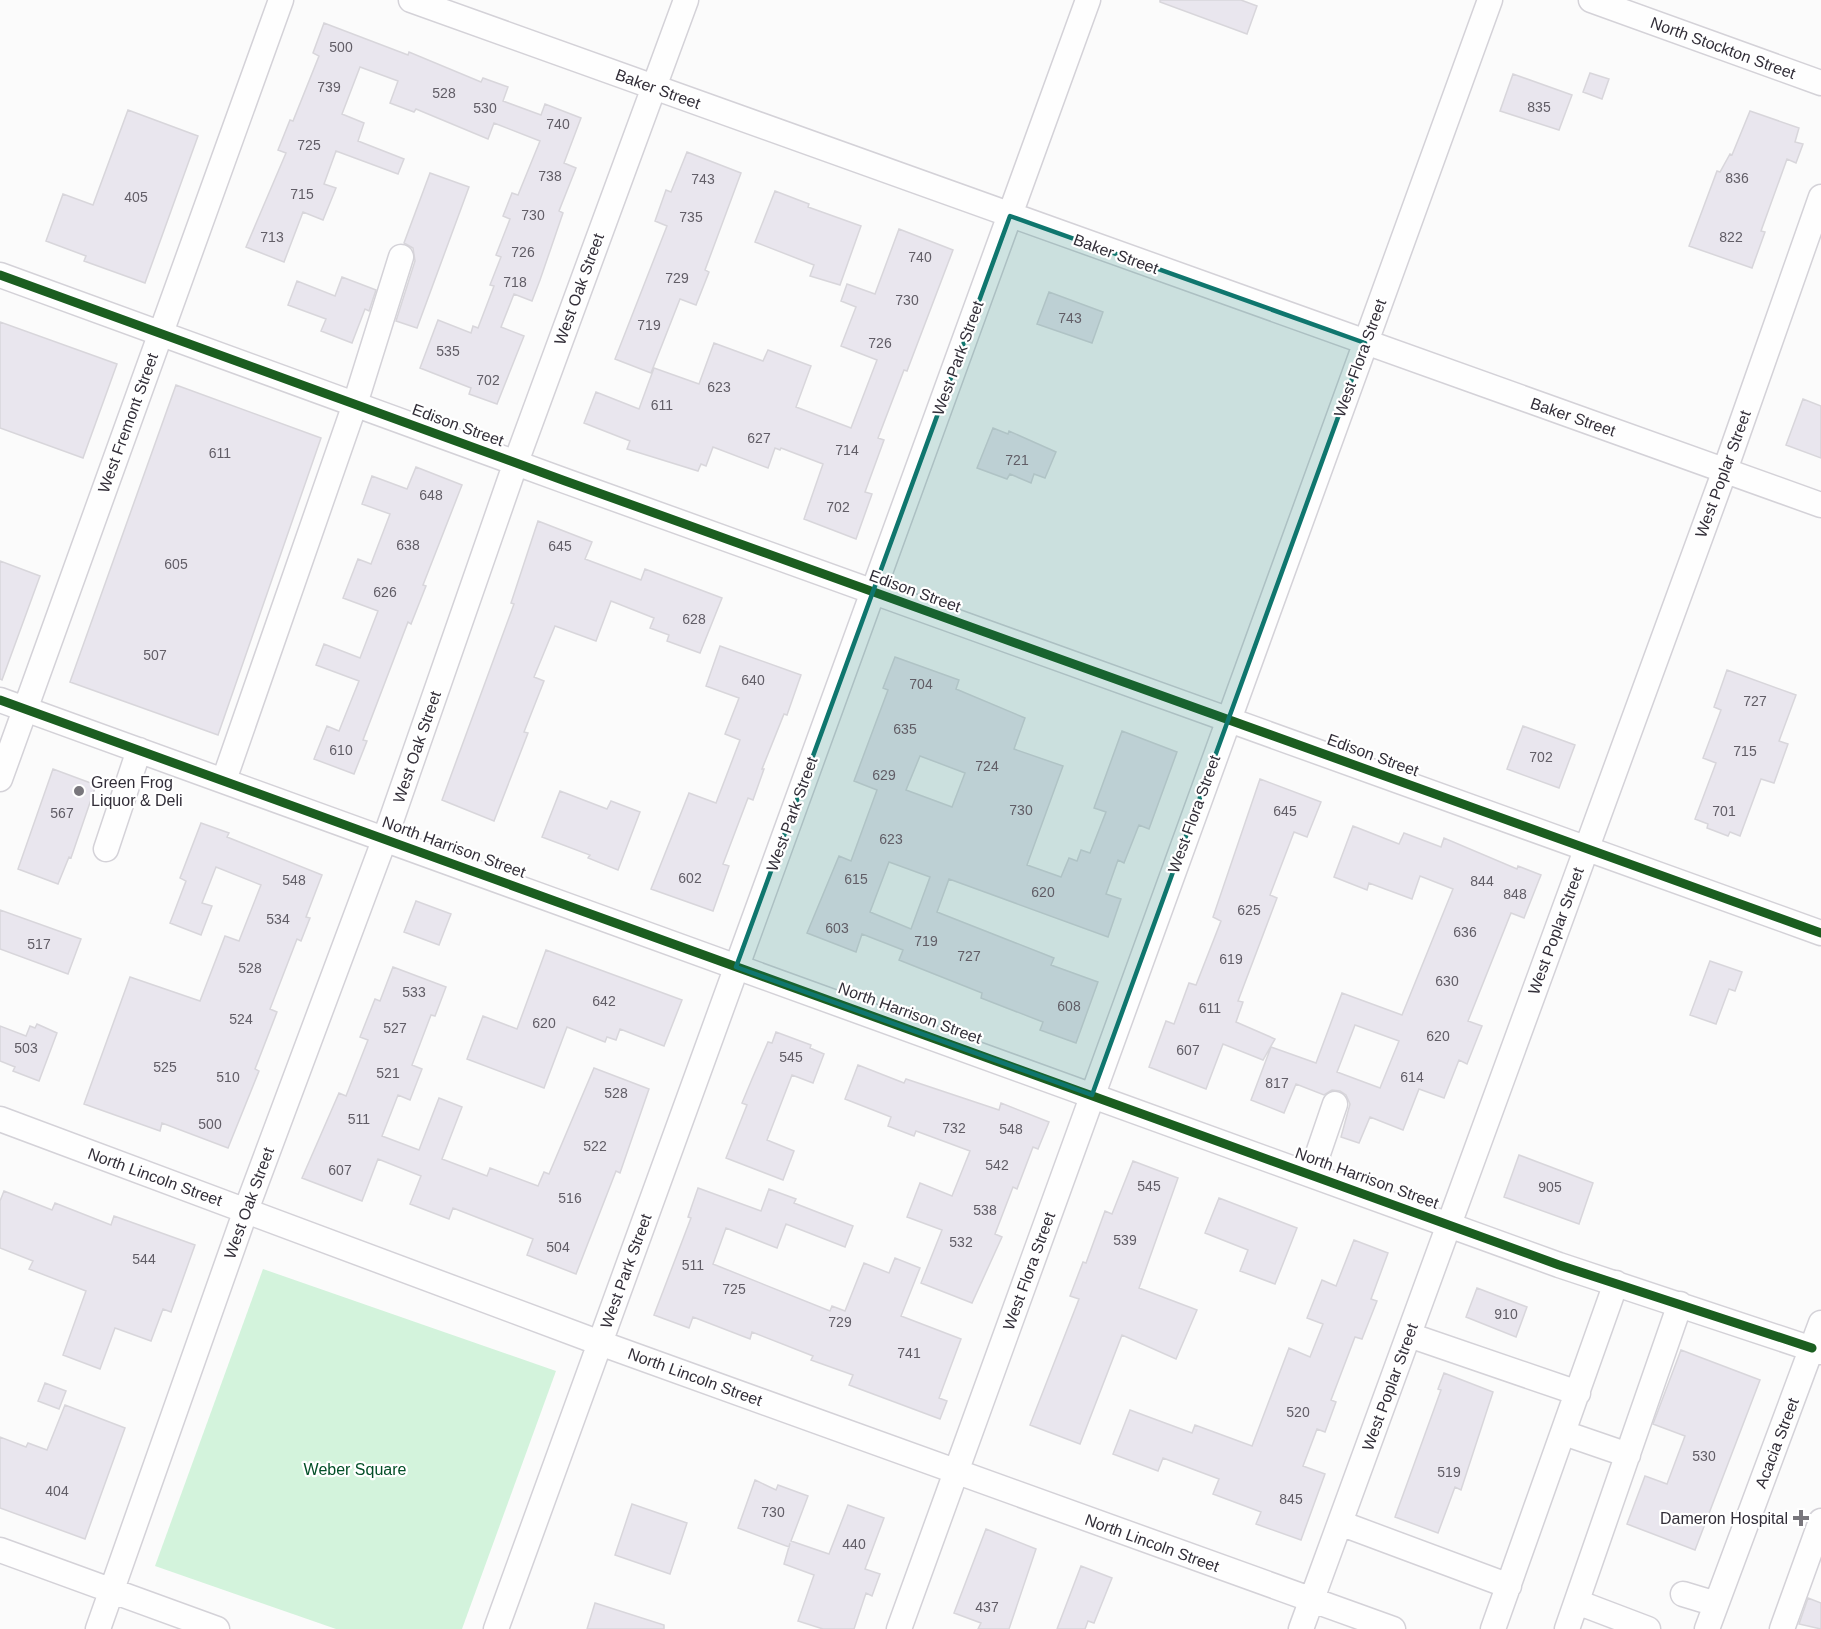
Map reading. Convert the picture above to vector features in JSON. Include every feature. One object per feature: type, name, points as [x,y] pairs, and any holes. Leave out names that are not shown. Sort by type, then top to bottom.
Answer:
[{"type":"street","name":"West Fremont Street","points":[[0,779],[282,0]]},
{"type":"street","name":"Baker Street","points":[[411,0],[1365,344],[1821,505]]},
{"type":"street","name":"West Oak Street","points":[[98,1629],[246,1210],[385,838],[516,462],[686,0]]},
{"type":"street","name":"West Park Street","points":[[496,1629],[1088,0]]},
{"type":"street","name":"West Flora Street","points":[[899,1629],[1490,0]]},
{"type":"street","name":"North Stockton Street","points":[[1591,0],[1821,83]]},
{"type":"street","name":"West Poplar Street","points":[[1301,1629],[1725,470],[1821,197]]},
{"type":"street","points":[[224,780],[355,404],[401,257]]},
{"type":"street","name":"Edison Street","points":[[0,275],[1821,933]]},
{"type":"street","name":"North Harrison Street","points":[[0,700],[1450,1224],[1616,1283],[1817,1350]]},
{"type":"street","points":[[106,849],[139,750]]},
{"type":"street","points":[[1311,1174],[1335,1104]]},
{"type":"street","name":"North Lincoln Street","points":[[0,1119],[600,1343],[1393,1629]]},
{"type":"street","points":[[1493,1629],[1616,1283]]},
{"type":"street","points":[[1567,1629],[1680,1304]]},
{"type":"street","name":"Acacia Street","points":[[1707,1629],[1817,1350],[1821,1323]]},
{"type":"street","points":[[1409,1335],[1578,1393]]},
{"type":"street","points":[[1564,1434],[1628,1455]]},
{"type":"street","points":[[1782,1629],[1821,1521]]},
{"type":"street","points":[[1340,1523],[1509,1586]]},
{"type":"street","points":[[0,1550],[217,1629]]},
{"type":"street","points":[[1683,1594],[1716,1604]]},
{"type":"street","points":[[1577,1602],[1648,1629]]},
{"type":"highlighted area","points":[[1010,216],[1365,343],[1092,1095],[736,967]]},
{"type":"green space","name":"Weber Square","points":[[263,1269],[556,1371],[462,1629],[336,1629],[155,1566]]},
{"type":"building","points":[[1160,0],[1241,0],[1257,6],[1247,34],[1160,2]]},
{"type":"building","points":[[324,23],[408,55],[409,52],[481,82],[483,78],[508,87],[503,101],[541,115],[545,104],[581,118],[564,163],[576,168],[559,211],[563,213],[532,301],[514,294],[501,327],[524,336],[497,404],[469,394],[471,388],[420,368],[438,320],[471,333],[473,326],[478,328],[494,286],[490,285],[501,257],[496,255],[510,219],[503,216],[512,193],[518,195],[540,141],[494,123],[488,139],[416,109],[414,112],[390,103],[398,81],[360,67],[342,114],[364,123],[358,141],[404,159],[398,174],[336,151],[324,184],[336,188],[323,220],[303,212],[284,262],[246,247],[286,153],[278,150],[290,120],[293,121],[319,56],[313,53]]},
{"type":"building","points":[[1590,73],[1609,79],[1602,99],[1583,92]]},
{"type":"building","points":[[1513,74],[1572,95],[1559,130],[1500,111]]},
{"type":"building","points":[[128,110],[198,136],[145,283],[84,261],[86,256],[46,241],[63,194],[93,205]]},
{"type":"building","points":[[1750,111],[1799,128],[1795,142],[1803,144],[1796,163],[1787,159],[1761,231],[1765,232],[1752,268],[1689,246],[1717,171],[1720,172],[1730,154],[1732,155]]},
{"type":"building","points":[[687,152],[741,173],[705,270],[709,272],[696,305],[680,299],[651,373],[615,359],[667,226],[655,221],[666,190],[671,192]]},
{"type":"building","points":[[430,173],[469,187],[417,328],[396,321],[415,261],[413,248],[404,243]]},
{"type":"building","points":[[775,191],[809,204],[808,207],[861,226],[840,285],[810,276],[814,265],[755,242]]},
{"type":"building","points":[[899,229],[953,250],[907,371],[904,370],[878,438],[884,440],[865,492],[872,494],[856,539],[804,519],[823,464],[781,448],[780,450],[775,448],[768,468],[713,447],[706,466],[701,464],[698,471],[627,449],[630,441],[584,423],[596,392],[639,409],[654,368],[699,384],[714,343],[763,361],[768,350],[811,366],[796,407],[851,428],[877,360],[841,346],[856,307],[841,301],[847,284],[875,294]]},
{"type":"building","points":[[342,277],[376,290],[369,311],[365,309],[352,343],[321,331],[326,319],[288,305],[297,281],[335,296]]},
{"type":"building","points":[[1049,292],[1103,312],[1092,343],[1037,324]]},
{"type":"building","points":[[0,322],[117,364],[83,458],[0,428]]},
{"type":"building","points":[[176,385],[321,438],[218,735],[70,682]]},
{"type":"building","points":[[1803,399],[1821,406],[1821,458],[1786,445]]},
{"type":"building","points":[[993,428],[1008,434],[1009,431],[1056,452],[1045,478],[1034,474],[1031,483],[1010,474],[1007,479],[977,468]]},
{"type":"building","points":[[416,467],[462,485],[423,585],[426,586],[411,624],[408,622],[363,740],[367,741],[354,774],[314,759],[327,726],[339,731],[359,681],[316,665],[324,644],[360,658],[378,611],[343,598],[358,559],[371,564],[390,514],[362,504],[372,476],[407,489]]},
{"type":"building","points":[[538,521],[592,542],[585,559],[641,580],[645,569],[722,598],[700,653],[667,641],[669,635],[650,628],[654,618],[611,601],[596,641],[555,626],[534,677],[544,681],[524,732],[528,733],[494,821],[442,800],[514,604],[511,603]]},
{"type":"building","points":[[0,561],[40,576],[2,680],[0,679]]},
{"type":"building","points":[[720,646],[801,675],[787,715],[784,714],[762,769],[764,769],[753,800],[748,798],[723,864],[729,866],[713,911],[651,889],[689,793],[716,803],[740,740],[725,734],[739,698],[706,686]]},
{"type":"building","points":[[895,657],[959,680],[956,689],[1025,718],[1014,749],[1063,766],[1027,865],[1061,877],[1069,858],[1077,861],[1081,850],[1090,853],[1106,812],[1094,808],[1122,731],[1177,752],[1149,829],[1139,825],[1124,863],[1118,860],[1106,894],[1121,899],[1108,937],[949,879],[937,912],[1054,958],[1051,965],[1098,982],[1076,1043],[1040,1030],[1043,1022],[981,998],[982,993],[899,960],[903,950],[862,934],[856,952],[807,933],[839,856],[851,861],[877,790],[854,781],[888,690],[883,688]],"holes":[[[920,756],[965,773],[952,807],[906,790]],[[889,862],[930,877],[911,929],[870,912]]]},
{"type":"building","points":[[1727,670],[1796,695],[1779,741],[1788,744],[1774,783],[1761,779],[1740,836],[1730,832],[1728,836],[1707,828],[1708,824],[1695,819],[1716,763],[1703,758],[1721,710],[1714,707]]},
{"type":"building","points":[[1523,726],[1575,745],[1559,788],[1507,769]]},
{"type":"building","points":[[53,769],[96,785],[71,858],[69,857],[58,884],[18,869]]},
{"type":"building","points":[[1260,779],[1321,802],[1307,837],[1294,832],[1270,895],[1277,898],[1238,1001],[1243,1002],[1236,1022],[1275,1039],[1263,1060],[1223,1044],[1206,1089],[1149,1067],[1166,1021],[1174,1024],[1189,983],[1196,985],[1221,921],[1213,917]]},
{"type":"building","points":[[560,791],[607,809],[611,801],[640,812],[618,870],[588,858],[590,855],[542,837]]},
{"type":"building","points":[[201,823],[229,833],[227,837],[322,875],[306,917],[310,918],[301,941],[297,939],[270,1009],[277,1012],[255,1069],[259,1071],[228,1148],[162,1123],[160,1131],[84,1104],[130,977],[200,1001],[225,936],[239,941],[261,885],[216,867],[202,903],[212,906],[201,935],[170,923],[186,881],[180,878]]},
{"type":"building","points":[[1353,826],[1399,844],[1404,833],[1441,847],[1444,838],[1517,869],[1518,866],[1541,875],[1524,918],[1511,913],[1468,1021],[1482,1026],[1467,1064],[1459,1060],[1444,1098],[1419,1089],[1403,1130],[1370,1117],[1359,1143],[1341,1137],[1350,1104],[1346,1095],[1340,1091],[1332,1090],[1324,1095],[1296,1084],[1284,1113],[1251,1100],[1271,1047],[1316,1063],[1342,993],[1402,1015],[1453,889],[1420,876],[1412,899],[1369,883],[1367,890],[1334,877]],"holes":[[[1355,1025],[1399,1041],[1380,1088],[1337,1072]]]},
{"type":"building","points":[[416,901],[451,914],[439,945],[404,932]]},
{"type":"building","points":[[0,910],[81,939],[68,974],[0,949]]},
{"type":"building","points":[[546,950],[682,1000],[664,1046],[620,1029],[616,1040],[607,1037],[605,1042],[567,1027],[544,1088],[467,1059],[483,1016],[517,1029]]},
{"type":"building","points":[[1710,961],[1742,972],[1735,991],[1729,989],[1716,1024],[1690,1015]]},
{"type":"building","points":[[393,967],[446,987],[435,1016],[431,1015],[412,1065],[422,1069],[410,1100],[398,1095],[382,1136],[419,1150],[439,1098],[462,1107],[442,1159],[487,1176],[490,1168],[538,1186],[544,1172],[549,1174],[594,1068],[649,1089],[620,1173],[616,1171],[576,1274],[527,1255],[533,1239],[453,1208],[449,1219],[410,1204],[421,1176],[378,1159],[362,1201],[302,1178],[339,1093],[346,1096],[368,1040],[360,1037],[375,999],[380,1001]]},
{"type":"building","points":[[37,1024],[57,1033],[39,1081],[13,1071],[15,1067],[0,1061],[0,1026],[26,1036],[30,1026],[35,1028]]},
{"type":"building","points":[[776,1032],[811,1045],[810,1048],[824,1054],[813,1083],[792,1075],[767,1140],[794,1151],[783,1180],[726,1158],[747,1105],[742,1103],[768,1042],[772,1043]]},
{"type":"building","points":[[858,1065],[904,1083],[906,1079],[999,1110],[1001,1103],[1049,1122],[1038,1149],[1033,1147],[1017,1189],[1013,1187],[995,1234],[1002,1237],[972,1303],[921,1283],[942,1230],[907,1217],[920,1183],[952,1196],[970,1151],[916,1131],[914,1136],[888,1126],[891,1117],[845,1099]]},
{"type":"building","points":[[1519,1155],[1593,1183],[1579,1224],[1504,1197]]},
{"type":"building","points":[[1133,1161],[1178,1178],[1139,1288],[1197,1310],[1176,1359],[1122,1335],[1080,1444],[1030,1425],[1079,1299],[1070,1296],[1083,1262],[1086,1263],[1105,1211],[1112,1214]]},
{"type":"building","points":[[698,1188],[761,1211],[769,1189],[796,1199],[794,1203],[853,1226],[845,1247],[786,1224],[777,1248],[726,1228],[713,1264],[830,1311],[832,1306],[845,1311],[864,1263],[889,1273],[895,1258],[920,1268],[901,1316],[961,1339],[939,1398],[947,1401],[940,1419],[849,1385],[853,1375],[811,1360],[813,1356],[752,1332],[750,1339],[693,1317],[689,1328],[654,1315],[691,1218],[688,1217]]},
{"type":"building","points":[[4,1191],[52,1210],[55,1203],[111,1225],[114,1216],[195,1245],[171,1312],[163,1309],[151,1341],[115,1328],[100,1369],[63,1355],[86,1291],[29,1269],[33,1261],[0,1248],[0,1201]]},
{"type":"building","points":[[1219,1198],[1297,1228],[1275,1284],[1240,1271],[1248,1250],[1205,1233]]},
{"type":"building","points":[[1354,1240],[1388,1253],[1371,1299],[1377,1301],[1362,1339],[1355,1337],[1331,1400],[1336,1402],[1325,1432],[1317,1429],[1303,1466],[1325,1474],[1301,1540],[1256,1524],[1261,1512],[1213,1494],[1219,1479],[1163,1458],[1158,1471],[1113,1454],[1130,1410],[1192,1433],[1195,1425],[1252,1446],[1289,1348],[1310,1357],[1323,1324],[1307,1318],[1322,1280],[1336,1286]]},
{"type":"building","points":[[1477,1288],[1527,1307],[1516,1337],[1466,1317]]},
{"type":"building","points":[[1681,1350],[1760,1380],[1695,1550],[1627,1524],[1645,1476],[1667,1484],[1685,1436],[1653,1424]]},
{"type":"building","points":[[1444,1373],[1493,1392],[1461,1490],[1455,1487],[1438,1533],[1395,1517],[1441,1390],[1438,1389]]},
{"type":"building","points":[[45,1383],[66,1391],[59,1409],[38,1401]]},
{"type":"building","points":[[65,1405],[125,1428],[85,1539],[0,1508],[0,1437],[26,1447],[28,1443],[47,1450]]},
{"type":"building","points":[[755,1480],[776,1490],[778,1485],[808,1496],[791,1541],[829,1554],[848,1505],[884,1518],[865,1569],[880,1574],[872,1596],[866,1593],[854,1629],[823,1629],[798,1621],[814,1575],[784,1564],[789,1547],[738,1528]]},
{"type":"building","points":[[632,1504],[687,1523],[670,1574],[615,1555]]},
{"type":"building","points":[[986,1529],[1036,1549],[1009,1629],[978,1629],[981,1623],[954,1613]]},
{"type":"building","points":[[1081,1566],[1112,1578],[1094,1623],[1088,1621],[1085,1629],[1057,1629]]},
{"type":"building","points":[[1808,1598],[1821,1603],[1821,1629],[1799,1624]]},
{"type":"building","points":[[595,1603],[664,1625],[664,1629],[587,1629]]},
{"type":"cycle path","points":[[0,275],[1821,933]]},
{"type":"cycle path","points":[[0,700],[1559,1265],[1812,1348]]},
{"type":"place","name":"Green Frog Liquor & Deli","points":[[79,791]]},
{"type":"place","name":"Dameron Hospital","points":[[1801,1518]]}]
